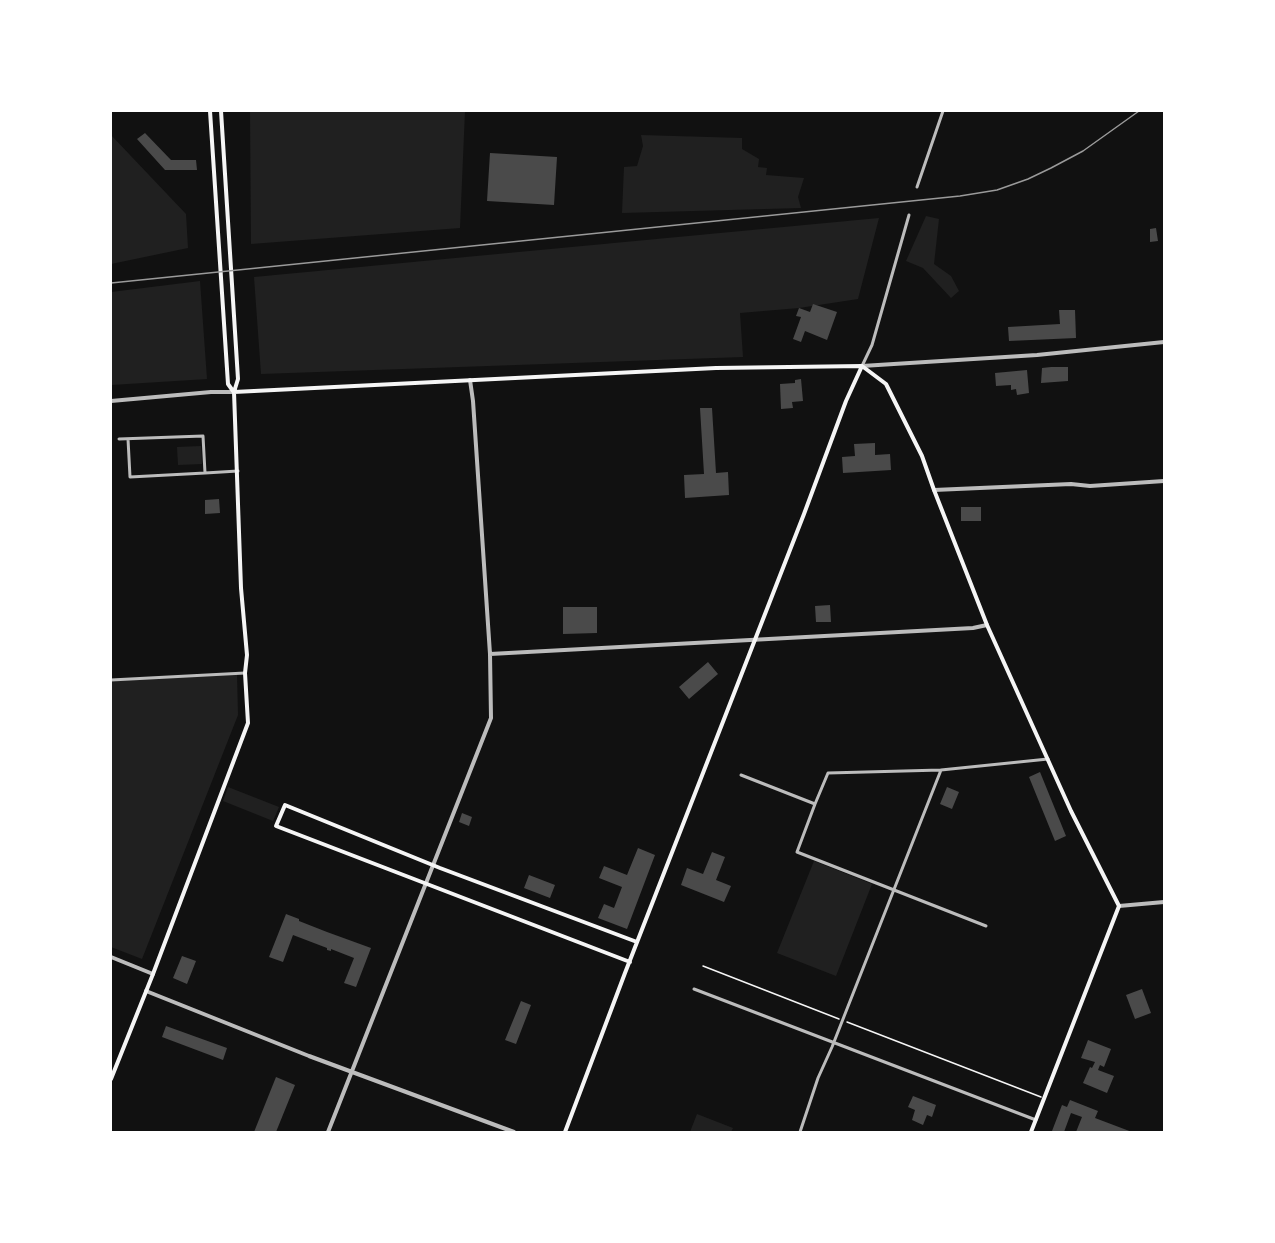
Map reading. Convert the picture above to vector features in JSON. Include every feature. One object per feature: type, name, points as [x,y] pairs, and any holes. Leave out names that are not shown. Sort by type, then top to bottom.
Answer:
[{"type":"main road","points":[[210,111],[228,384],[234,392]]},
{"type":"main road","points":[[111,1079],[248,723],[245,672],[247,655],[241,588],[234,392],[238,379],[221,111]]},
{"type":"main road","points":[[234,392],[716,369],[862,366],[886,384],[922,456],[987,625],[1071,811],[1119,906],[1031,1132]]},
{"type":"main road","points":[[565,1132],[846,401],[862,366]]},
{"type":"main road","points":[[630,962],[276,826],[285,805],[433,865],[637,942]]},
{"type":"street","points":[[917,187],[944,111]]},
{"type":"street","points":[[909,215],[872,345],[862,366],[1037,355],[1164,342]]},
{"type":"street","points":[[328,1132],[491,718],[490,654],[474,401],[470,380]]},
{"type":"street","points":[[111,401],[234,392]]},
{"type":"street","points":[[119,439],[203,436],[205,473]]},
{"type":"street","points":[[128,439],[130,477],[238,471]]},
{"type":"street","points":[[934,490],[1071,484],[1090,486],[1164,481]]},
{"type":"street","points":[[490,654],[973,628],[987,625]]},
{"type":"street","points":[[111,680],[245,672]]},
{"type":"street","points":[[986,926],[797,852],[828,772],[941,770],[1048,759]]},
{"type":"street","points":[[800,1132],[818,1078],[941,770]]},
{"type":"street","points":[[741,774],[815,804]]},
{"type":"street","points":[[1119,906],[1164,902]]},
{"type":"street","points":[[111,957],[153,974]]},
{"type":"street","points":[[694,989],[1036,1120]]},
{"type":"street","points":[[146,991],[514,1132]]},
{"type":"path","points":[[703,966],[1045,1098]]},
{"type":"shaded area","points":[[250,111],[465,111],[460,228],[251,244]]},
{"type":"shaded area","points":[[111,135],[186,214],[188,248],[111,264]]},
{"type":"shaded area","points":[[641,135],[742,138],[742,149],[759,159],[758,167],[767,168],[766,175],[804,178],[798,197],[801,208],[622,213],[624,167],[637,166],[643,146]]},
{"type":"shaded area","points":[[926,216],[939,219],[934,264],[951,276],[959,291],[951,298],[923,268],[906,261]]},
{"type":"shaded area","points":[[879,218],[858,299],[799,308],[740,313],[743,357],[261,374],[254,277]]},
{"type":"shaded area","points":[[200,281],[207,379],[111,385],[111,292]]},
{"type":"shaded area","points":[[201,446],[202,464],[178,465],[177,447]]},
{"type":"shaded area","points":[[237,674],[238,715],[142,959],[111,947],[111,681]]},
{"type":"shaded area","points":[[228,787],[279,807],[273,821],[223,801]]},
{"type":"shaded area","points":[[814,861],[872,884],[836,976],[777,953]]},
{"type":"shaded area","points":[[697,1114],[733,1128],[731,1132],[690,1132]]},
{"type":"building","points":[[145,133],[171,160],[196,160],[197,170],[165,170],[137,139]]},
{"type":"building","points":[[490,153],[557,157],[554,205],[487,201]]},
{"type":"building","points":[[1156,228],[1158,241],[1150,242],[1150,229]]},
{"type":"building","points":[[813,304],[837,312],[827,340],[805,331],[801,342],[793,339],[801,317],[796,316],[799,308],[810,312]]},
{"type":"building","points":[[1059,310],[1075,310],[1076,338],[1009,341],[1008,327],[1060,324]]},
{"type":"building","points":[[1068,367],[1068,381],[1041,383],[1042,368]]},
{"type":"building","points":[[1027,370],[1029,393],[1017,395],[1016,389],[1011,390],[1011,385],[996,386],[995,373]]},
{"type":"building","points":[[801,379],[803,401],[792,402],[793,408],[781,409],[780,384],[795,383],[795,380]]},
{"type":"building","points":[[700,408],[712,408],[716,473],[728,472],[729,495],[685,498],[684,475],[704,474]]},
{"type":"building","points":[[875,443],[875,455],[890,454],[891,470],[843,473],[842,457],[855,456],[854,444]]},
{"type":"building","points":[[219,499],[220,513],[205,514],[205,500]]},
{"type":"building","points":[[961,507],[981,507],[981,521],[961,521]]},
{"type":"building","points":[[830,605],[831,622],[816,622],[815,606]]},
{"type":"building","points":[[563,607],[597,607],[597,633],[563,634]]},
{"type":"building","points":[[708,662],[718,674],[689,699],[679,687]]},
{"type":"building","points":[[1040,772],[1066,836],[1055,841],[1029,777]]},
{"type":"building","points":[[947,787],[959,792],[952,809],[940,804]]},
{"type":"building","points":[[462,813],[472,817],[469,826],[459,822]]},
{"type":"building","points":[[638,848],[655,855],[627,929],[598,918],[604,904],[614,908],[622,887],[599,878],[604,866],[627,875]]},
{"type":"building","points":[[712,852],[725,857],[716,880],[731,886],[724,902],[681,885],[687,868],[703,874]]},
{"type":"building","points":[[529,875],[555,885],[550,898],[524,888]]},
{"type":"building","points":[[286,914],[371,948],[356,987],[344,983],[354,958],[331,949],[331,951],[327,950],[327,948],[293,935],[283,962],[269,957]]},
{"type":"building","points":[[182,956],[196,961],[187,984],[173,978]]},
{"type":"building","points":[[1142,989],[1151,1013],[1135,1019],[1126,995]]},
{"type":"building","points":[[521,1001],[531,1005],[516,1044],[505,1040]]},
{"type":"building","points":[[166,1026],[227,1048],[223,1060],[162,1037]]},
{"type":"building","points":[[1088,1040],[1111,1049],[1104,1067],[1100,1065],[1098,1070],[1114,1076],[1107,1093],[1083,1083],[1090,1067],[1092,1068],[1095,1062],[1081,1058]]},
{"type":"building","points":[[276,1077],[295,1085],[276,1132],[254,1132]]},
{"type":"building","points":[[913,1096],[936,1105],[932,1117],[927,1115],[923,1125],[912,1120],[915,1110],[908,1107]]},
{"type":"building","points":[[1070,1100],[1098,1111],[1095,1118],[1132,1132],[1076,1132],[1082,1117],[1071,1113],[1064,1132],[1052,1131],[1062,1105],[1067,1107]]},
{"type":"railway","points":[[111,283],[960,196],[997,190],[1028,179],[1083,151],[1139,111]]}]
